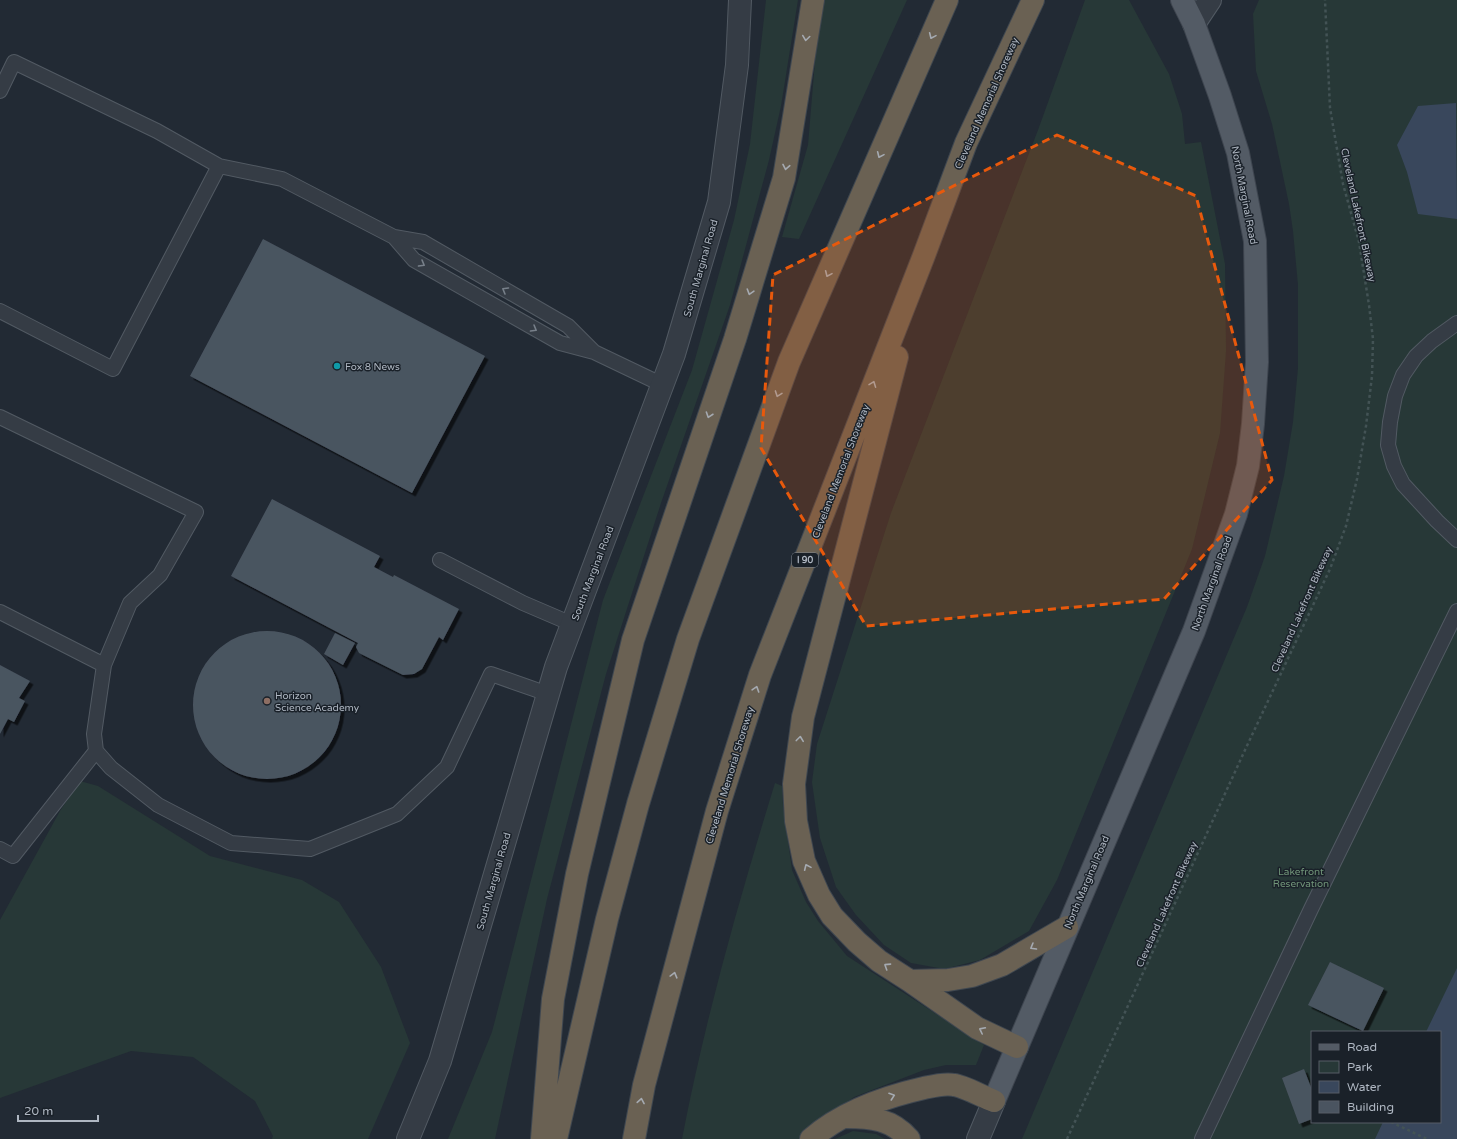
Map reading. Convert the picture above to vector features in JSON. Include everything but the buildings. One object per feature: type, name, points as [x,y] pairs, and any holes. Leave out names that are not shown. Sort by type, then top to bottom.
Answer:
[{"type":"highway","points":[[542,1139],[553,999],[579,867],[633,640],[735,339],[784,178],[813,0]]},
{"type":"highway","points":[[556,1139],[607,919],[638,804],[688,639],[789,362],[947,0]]},
{"type":"highway","name":"Cleveland Memorial Shoreway","points":[[634,1139],[644,1085],[717,811],[760,675],[923,258],[966,143],[1033,0]]},
{"type":"highway","points":[[923,258],[803,717],[794,784],[796,821],[804,861],[819,895],[832,916],[856,942],[879,961],[977,1028],[1017,1047]]},
{"type":"highway","points":[[910,981],[948,980],[972,976],[1002,965],[1067,927]]},
{"type":"highway","points":[[811,1139],[827,1126],[843,1117],[902,1093],[936,1086],[954,1085],[994,1101]]},
{"type":"highway","points":[[843,1117],[869,1117],[887,1122],[909,1139]]},
{"type":"main road","name":"North Marginal Road","points":[[994,1101],[1194,631],[1236,514],[1248,466],[1253,424],[1257,362],[1255,241],[1238,154],[1220,96],[1194,24],[1182,0]]},
{"type":"street","name":"South Marginal Road","points":[[408,1139],[440,1061],[556,667],[674,354],[719,202],[737,65],[740,0]]},
{"type":"street","points":[[1194,24],[1210,0]]},
{"type":"street","name":"North Marginal Road","points":[[978,1139],[994,1101]]},
{"type":"lane","points":[[0,91],[14,62],[157,131],[219,166],[282,179],[394,237],[423,242],[568,326],[594,352]]},
{"type":"lane","points":[[0,311],[113,369],[219,166]]},
{"type":"lane","points":[[394,237],[414,260],[560,344],[594,352],[663,385]]},
{"type":"lane","points":[[1457,323],[1432,341],[1416,356],[1403,375],[1395,396],[1390,422],[1388,445],[1394,466],[1403,484],[1437,521],[1457,540]]},
{"type":"lane","points":[[0,417],[196,512],[160,575],[130,603],[104,665],[94,734],[96,752],[111,768],[158,805],[231,843],[310,848],[397,814],[447,767],[491,674],[548,694]]},
{"type":"lane","points":[[440,560],[523,603],[572,624]]},
{"type":"lane","points":[[1202,1139],[1311,909],[1457,611]]},
{"type":"lane","points":[[0,612],[104,665]]},
{"type":"lane","points":[[0,849],[13,856],[96,752]]},
{"type":"path","name":"Cleveland Lakefront Bikeway","points":[[1067,1139],[1245,750],[1330,569],[1346,526],[1356,486],[1366,426],[1372,376],[1373,339],[1359,242],[1343,184],[1330,108],[1325,0]]},
{"type":"path","points":[[1393,1123],[1427,1139]]},
{"type":"highlighted area","points":[[1057,135],[1196,196],[1272,480],[1164,599],[866,626],[761,448],[773,275]]},
{"type":"green space","points":[[766,0],[798,0],[781,106],[769,160],[730,305],[661,503],[606,674],[547,899],[495,1139],[448,1139],[492,1032],[603,600],[692,370],[734,220],[750,144]]},
{"type":"green space","points":[[824,0],[907,0],[799,239],[782,237],[808,145],[818,25]]},
{"type":"green space","points":[[1085,0],[1129,0],[1169,74],[1182,114],[1185,144],[1201,142],[1225,264],[1226,351],[1220,433],[1192,549],[1057,880],[1029,931],[980,960],[944,969],[911,963],[884,945],[856,915],[836,887],[820,838],[812,782],[817,744],[891,513],[1038,130]]},
{"type":"green space","name":"Lakefront Reservation","points":[[1259,0],[1457,0],[1457,1139],[1022,1139],[1247,607],[1265,556],[1284,476],[1293,422],[1298,368],[1298,285],[1289,204],[1272,124],[1256,71],[1253,14]]},
{"type":"green space","points":[[80,781],[98,786],[210,856],[302,880],[339,902],[381,967],[410,1043],[368,1139],[272,1139],[273,1136],[255,1101],[193,1057],[131,1051],[0,1098],[0,920],[60,811]]},
{"type":"green space","points":[[775,783],[782,786],[783,807],[792,870],[806,902],[818,921],[847,956],[984,1045],[976,1065],[946,1065],[924,1070],[854,1097],[799,1139],[682,1139],[712,1004]]},
{"type":"green space","points":[[853,1131],[876,1134],[885,1139],[835,1139]]},
{"type":"water","points":[[1456,103],[1457,219],[1418,214],[1407,172],[1397,145],[1418,106]]},
{"type":"water","points":[[1457,968],[1457,1139],[1375,1139],[1383,1123],[1441,1123],[1441,1031],[1426,1031]]},
{"type":"place","name":"Fox 8 News","points":[[337,366]]},
{"type":"place","name":"Horizon Science Academy","points":[[267,701]]}]
